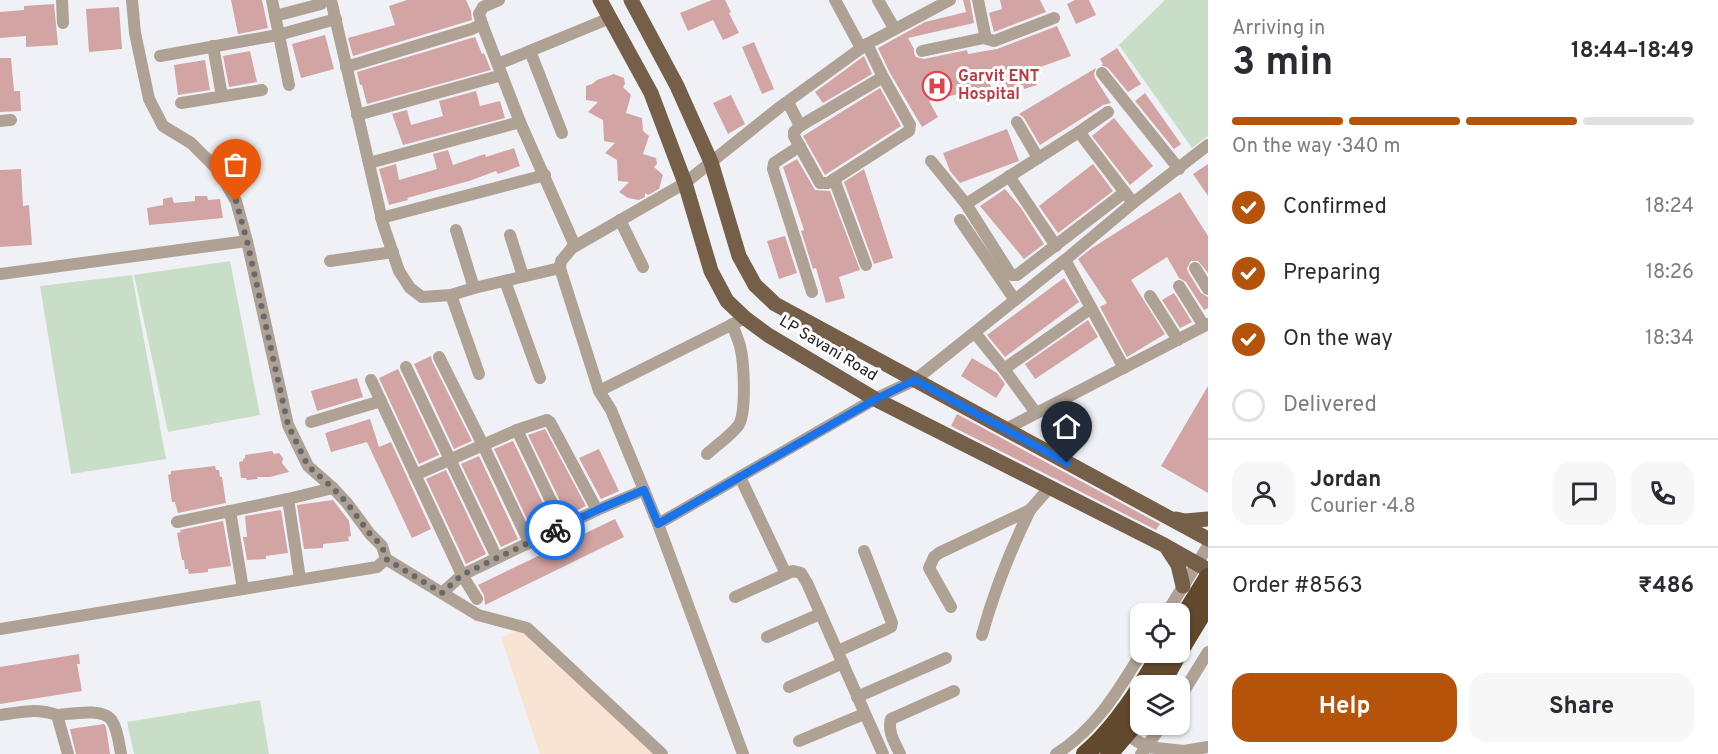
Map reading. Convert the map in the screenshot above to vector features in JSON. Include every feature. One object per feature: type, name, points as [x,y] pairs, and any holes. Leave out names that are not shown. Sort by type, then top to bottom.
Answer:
[{"type":"highway","points":[[1189,603],[1204,570]]},
{"type":"highway","points":[[1190,634],[1208,604]]},
{"type":"highway","points":[[1085,754],[1095,746],[1130,703]]},
{"type":"highway","points":[[1109,754],[1130,730]]},
{"type":"main road","name":"LP Savani Road","points":[[600,0],[651,93],[685,183],[711,271],[738,321],[768,335],[876,399],[1164,545],[1204,570]]},
{"type":"main road","name":"LP Savani Road","points":[[631,0],[677,86],[711,162],[739,256],[755,285],[775,304],[1208,539]]},
{"type":"main road","points":[[1170,518],[1185,521],[1208,519]]},
{"type":"main road","points":[[1164,545],[1178,565],[1183,586]]},
{"type":"street","points":[[62,0],[63,23]]},
{"type":"street","points":[[132,0],[135,33],[148,99],[163,126],[191,143],[218,170],[236,201],[288,425],[308,466],[347,503],[382,546],[386,559],[485,618],[527,628],[662,754]]},
{"type":"street","points":[[272,0],[289,85]]},
{"type":"street","points":[[274,16],[321,4],[324,0]]},
{"type":"street","points":[[331,0],[381,218],[399,271],[410,288],[422,297],[451,295],[560,268]]},
{"type":"street","points":[[499,0],[483,7],[479,14],[482,24],[520,122],[575,246]]},
{"type":"street","points":[[835,0],[883,77],[910,125],[909,131],[828,183],[820,183],[793,134],[800,126],[883,77]]},
{"type":"street","points":[[878,0],[894,28]]},
{"type":"street","points":[[742,754],[658,524],[611,410],[599,391],[560,268],[561,261],[575,246],[685,183],[864,46],[950,0]]},
{"type":"street","points":[[978,0],[984,38]]},
{"type":"street","points":[[357,115],[500,70],[530,51],[610,18]]},
{"type":"street","points":[[922,51],[984,38],[994,41],[1054,18]]},
{"type":"street","points":[[160,56],[278,35],[336,19]]},
{"type":"street","points":[[346,67],[482,24]]},
{"type":"street","points":[[213,46],[222,96]]},
{"type":"street","points":[[530,51],[562,133]]},
{"type":"street","points":[[1102,73],[1179,169]]},
{"type":"street","points":[[181,103],[262,90]]},
{"type":"street","points":[[788,102],[800,126]]},
{"type":"street","points":[[966,204],[1108,112]]},
{"type":"street","points":[[369,163],[520,122]]},
{"type":"street","points":[[1017,122],[1038,158]]},
{"type":"street","points":[[1078,132],[1133,203]]},
{"type":"street","points":[[658,524],[876,399],[915,380],[1208,145]]},
{"type":"street","points":[[800,146],[774,163],[773,169],[813,292]]},
{"type":"street","points":[[931,161],[966,204],[1011,274],[1017,275],[1125,192]]},
{"type":"street","points":[[381,218],[545,176]]},
{"type":"street","points":[[1009,176],[1056,246]]},
{"type":"street","points":[[834,179],[866,265]]},
{"type":"street","points":[[620,220],[643,267]]},
{"type":"street","points":[[960,220],[1015,300]]},
{"type":"street","points":[[456,230],[474,288]]},
{"type":"street","points":[[510,235],[523,276]]},
{"type":"street","points":[[0,274],[247,241]]},
{"type":"street","points":[[330,261],[393,252]]},
{"type":"street","points":[[1065,260],[1124,368]]},
{"type":"street","points":[[1195,268],[1208,289]]},
{"type":"street","points":[[505,281],[540,378]]},
{"type":"street","points":[[1005,429],[1206,325],[1179,286]]},
{"type":"street","points":[[451,295],[479,374]]},
{"type":"street","points":[[1150,296],[1178,340]]},
{"type":"street","points":[[1004,369],[1091,308]]},
{"type":"street","points":[[599,391],[738,321],[742,356],[743,415],[738,426],[707,454]]},
{"type":"street","points":[[975,333],[1036,413]]},
{"type":"street","points":[[439,357],[529,542]]},
{"type":"street","points":[[406,367],[497,558]]},
{"type":"street","points":[[371,380],[462,575],[477,598]]},
{"type":"street","points":[[311,422],[381,402]]},
{"type":"street","points":[[415,476],[517,430],[544,421],[550,422],[597,510]]},
{"type":"street","points":[[517,430],[562,526]]},
{"type":"street","points":[[740,477],[786,574]]},
{"type":"street","points":[[982,635],[994,593],[1016,539],[1030,510],[1050,487]]},
{"type":"street","points":[[177,522],[333,488]]},
{"type":"street","points":[[442,593],[462,575],[562,526],[644,490]]},
{"type":"street","points":[[288,499],[300,579]]},
{"type":"street","points":[[951,607],[929,568],[934,557],[1030,510]]},
{"type":"street","points":[[230,511],[243,589]]},
{"type":"street","points":[[1173,603],[1183,586],[1204,570],[1208,546]]},
{"type":"street","points":[[838,651],[891,627],[892,623],[864,551]]},
{"type":"street","points":[[0,629],[377,567],[386,559]]},
{"type":"street","points":[[735,597],[786,574],[797,571],[801,573],[883,754]]},
{"type":"street","points":[[767,637],[820,614]]},
{"type":"street","points":[[1190,681],[1208,652]]},
{"type":"street","points":[[857,697],[946,658]]},
{"type":"street","points":[[789,687],[843,663]]},
{"type":"street","points":[[1056,754],[1071,745],[1099,718],[1135,663]]},
{"type":"street","points":[[900,754],[890,731],[891,719],[954,691]]},
{"type":"street","points":[[0,715],[28,710],[44,710],[57,715],[99,712],[108,716],[114,723],[121,754]]},
{"type":"street","points":[[799,741],[864,714]]},
{"type":"street","points":[[57,715],[68,754]]},
{"type":"street","points":[[1099,718],[1144,751],[1184,751],[1208,747]]},
{"type":"street","points":[[1144,751],[1155,735]]},
{"type":"shaded area","points":[[527,628],[662,754],[540,754],[501,637]]},
{"type":"green space","points":[[1165,0],[1208,0],[1208,136],[1192,148],[1119,45]]},
{"type":"green space","points":[[230,261],[260,415],[168,432],[134,275]]},
{"type":"green space","points":[[132,275],[166,459],[71,474],[40,286]]},
{"type":"green space","points":[[260,700],[269,754],[134,754],[127,722]]},
{"type":"building","points":[[231,0],[262,0],[268,28],[238,34]]},
{"type":"building","points":[[407,0],[466,0],[472,20],[353,56],[348,38],[395,25],[389,6]]},
{"type":"building","points":[[712,0],[725,0],[739,33],[723,40],[713,20],[688,31],[680,13]]},
{"type":"building","points":[[963,0],[970,0],[974,23],[908,38],[916,57],[924,59],[967,50],[968,54],[997,49],[1057,26],[1071,56],[1032,70],[1037,85],[1024,89],[1023,85],[1003,90],[992,72],[986,74],[993,92],[981,95],[979,89],[929,101],[938,117],[922,127],[878,48],[925,22],[966,12]]},
{"type":"building","points":[[1000,0],[1040,0],[1046,12],[994,32],[989,13],[1002,9]]},
{"type":"building","points":[[1075,0],[1089,0],[1096,15],[1076,24],[1067,4]]},
{"type":"building","points":[[54,4],[58,45],[26,47],[26,36],[0,38],[0,12],[24,10],[24,6]]},
{"type":"building","points":[[119,7],[122,49],[89,52],[86,9]]},
{"type":"building","points":[[325,35],[334,69],[301,78],[292,44]]},
{"type":"building","points":[[475,37],[491,70],[367,104],[357,72]]},
{"type":"building","points":[[754,42],[774,89],[762,94],[742,47]]},
{"type":"building","points":[[1117,48],[1141,84],[1128,92],[1108,68],[1101,65],[1103,64],[1100,59]]},
{"type":"building","points":[[250,51],[257,82],[229,87],[223,56]]},
{"type":"building","points":[[864,56],[872,74],[823,103],[815,92]]},
{"type":"building","points":[[0,58],[11,58],[14,91],[20,91],[21,111],[0,112]]},
{"type":"building","points":[[205,60],[210,90],[178,95],[174,65]]},
{"type":"building","points":[[1096,68],[1095,78],[1111,103],[1103,105],[1040,145],[1024,118],[1019,114]]},
{"type":"building","points":[[614,74],[624,78],[623,87],[631,95],[626,113],[642,118],[643,131],[649,136],[643,154],[656,158],[657,164],[654,167],[663,175],[659,189],[648,195],[645,193],[645,197],[639,200],[628,198],[619,192],[629,182],[618,181],[617,160],[605,153],[615,143],[604,141],[603,120],[588,112],[598,102],[586,100],[586,86]]},
{"type":"building","points":[[880,88],[901,126],[825,175],[803,136]]},
{"type":"building","points":[[476,91],[480,106],[500,101],[505,118],[403,145],[392,114],[407,110],[411,125],[443,116],[439,101]]},
{"type":"building","points":[[1145,93],[1181,144],[1174,149],[1135,101]]},
{"type":"building","points":[[731,95],[745,124],[728,134],[713,103]]},
{"type":"building","points":[[1114,118],[1153,166],[1130,185],[1092,136]]},
{"type":"building","points":[[1007,129],[1019,161],[960,183],[950,171],[943,153]]},
{"type":"building","points":[[514,148],[520,166],[498,174],[496,171],[389,205],[379,169],[396,164],[399,180],[437,169],[433,154],[448,150],[453,165],[485,154],[486,157]]},
{"type":"building","points":[[797,159],[815,190],[830,191],[860,270],[839,277],[845,298],[826,303],[816,268],[813,269],[801,231],[804,230],[783,167]]},
{"type":"building","points":[[1093,164],[1113,191],[1058,233],[1039,206]]},
{"type":"building","points":[[1208,164],[1208,196],[1193,174]]},
{"type":"building","points":[[21,169],[23,206],[29,205],[32,245],[0,247],[0,170]]},
{"type":"building","points":[[864,169],[893,258],[874,264],[844,182]]},
{"type":"building","points":[[1005,189],[1021,208],[1044,244],[1024,259],[980,206]]},
{"type":"building","points":[[1180,192],[1208,236],[1208,273],[1198,261],[1191,261],[1187,268],[1201,293],[1208,297],[1208,308],[1204,310],[1186,282],[1179,278],[1167,257],[1131,280],[1165,334],[1127,357],[1100,307],[1107,303],[1078,259]]},
{"type":"building","points":[[195,196],[207,196],[208,200],[220,199],[223,218],[149,225],[147,208],[163,205],[163,199],[172,197],[174,203],[195,201]]},
{"type":"building","points":[[785,236],[797,273],[779,279],[767,241]]},
{"type":"building","points":[[1064,278],[1079,302],[1005,357],[987,335]]},
{"type":"building","points":[[1174,293],[1192,322],[1180,328],[1162,300]]},
{"type":"building","points":[[1088,320],[1098,337],[1035,379],[1025,364]]},
{"type":"building","points":[[431,356],[472,441],[454,449],[414,364]]},
{"type":"building","points":[[972,358],[997,373],[1005,384],[996,398],[961,376]]},
{"type":"building","points":[[398,369],[439,455],[419,464],[379,378]]},
{"type":"building","points":[[357,378],[363,397],[317,411],[311,391]]},
{"type":"building","points":[[1208,386],[1208,493],[1161,466]]},
{"type":"building","points":[[957,414],[1160,524],[1156,530],[951,426]]},
{"type":"building","points":[[370,419],[379,447],[391,442],[431,529],[412,538],[367,442],[331,452],[325,433]]},
{"type":"building","points":[[545,429],[586,506],[567,515],[528,435]]},
{"type":"building","points":[[513,441],[552,522],[533,532],[494,449]]},
{"type":"building","points":[[599,449],[619,491],[601,499],[579,458]]},
{"type":"building","points":[[272,451],[274,454],[279,453],[283,458],[282,463],[289,472],[270,477],[257,477],[258,479],[241,478],[239,462],[243,461],[245,455]]},
{"type":"building","points":[[479,456],[518,539],[501,547],[461,464]]},
{"type":"building","points":[[215,466],[222,477],[226,503],[178,513],[175,502],[172,502],[168,475],[171,471]]},
{"type":"building","points":[[446,470],[486,554],[466,564],[426,479]]},
{"type":"building","points":[[333,500],[349,521],[351,536],[348,537],[349,541],[323,544],[323,548],[304,549],[297,505]]},
{"type":"building","points":[[281,510],[288,553],[266,556],[266,559],[247,560],[243,537],[247,537],[245,516]]},
{"type":"building","points":[[615,519],[624,537],[485,605],[484,595],[478,585]]},
{"type":"building","points":[[223,521],[231,566],[189,574],[182,560],[177,533],[181,532],[180,530]]},
{"type":"building","points":[[79,654],[80,664],[77,664],[82,691],[0,704],[0,667]]},
{"type":"building","points":[[104,724],[110,754],[76,754],[70,729]]},
{"type":"way so far","points":[[236,201],[288,425],[308,466],[347,503],[382,546],[386,559],[442,593],[462,575],[555,530]]},
{"type":"place","name":"Garvit ENT Hospital","points":[[937,86]]},
{"type":"route","points":[[555,530],[644,490],[658,524],[876,399],[915,380],[1067,463]]}]
